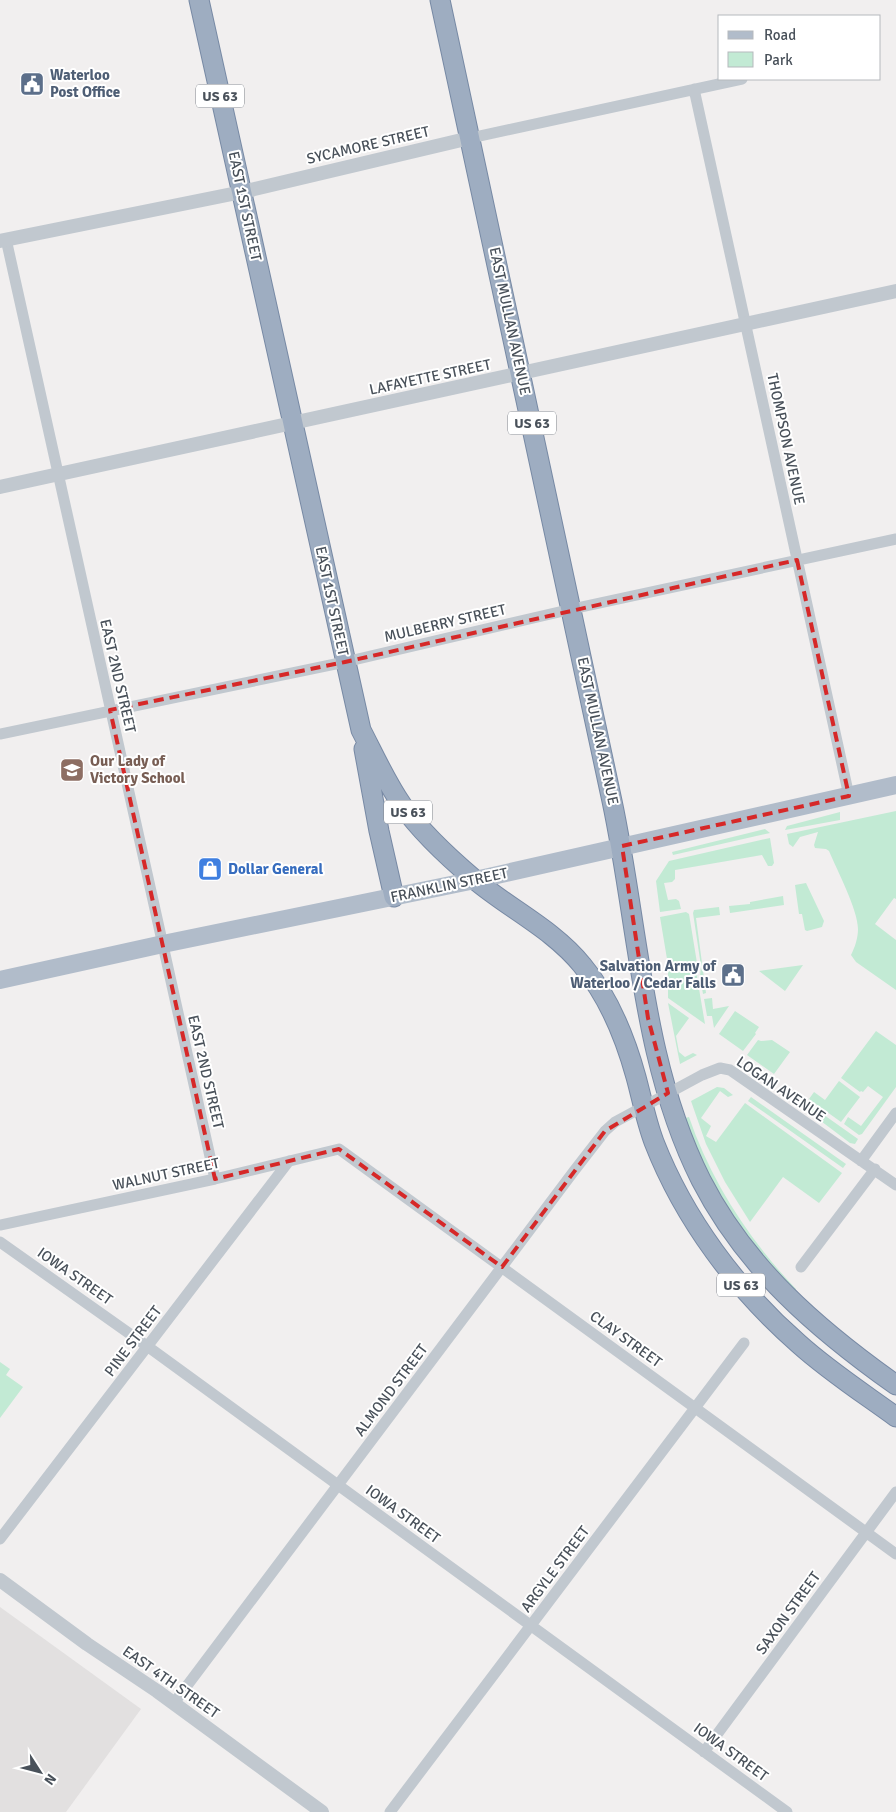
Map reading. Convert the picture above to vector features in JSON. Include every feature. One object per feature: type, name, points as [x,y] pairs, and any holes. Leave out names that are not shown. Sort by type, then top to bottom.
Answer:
[{"type":"highway","name":"EAST 1ST STREET","points":[[199,0],[361,730],[386,779],[402,805],[424,831],[475,880],[544,930],[582,964],[607,1001],[616,1019],[636,1075],[643,1107]]},
{"type":"highway","name":"EAST MULLAN AVENUE","points":[[440,0],[522,373],[622,846],[648,1018],[668,1093],[684,1141],[702,1182],[730,1227],[753,1259],[780,1290],[809,1318],[832,1338],[896,1385]]},
{"type":"highway","points":[[361,730],[379,831],[394,897]]},
{"type":"highway","name":"US 63","points":[[643,1107],[654,1141],[680,1196],[708,1241],[742,1286],[759,1306],[799,1345],[896,1417]]},
{"type":"main road","name":"FRANKLIN STREET","points":[[0,980],[162,944],[475,880],[896,785]]},
{"type":"street","name":"SYCAMORE STREET","points":[[3,240],[242,192],[470,138],[737,80]]},
{"type":"street","name":"THOMPSON AVENUE","points":[[694,89],[849,796]]},
{"type":"street","name":"EAST 2ND STREET","points":[[3,240],[58,475],[215,1179]]},
{"type":"street","name":"LAFAYETTE STREET","points":[[0,488],[896,291]]},
{"type":"street","name":"MULBERRY STREET","points":[[0,734],[346,662],[572,609],[896,539]]},
{"type":"street","name":"LOGAN AVENUE","points":[[643,1107],[714,1070],[720,1068],[730,1070],[896,1185]]},
{"type":"street","name":"ALMOND STREET","points":[[174,1704],[605,1131],[615,1122],[643,1107]]},
{"type":"street","points":[[861,1161],[896,1113]]},
{"type":"street","name":"WALNUT STREET","points":[[0,1225],[215,1179],[339,1149]]},
{"type":"street","name":"CLAY STREET","points":[[339,1149],[896,1554]]},
{"type":"street","name":"PINE STREET","points":[[0,1539],[289,1161]]},
{"type":"street","points":[[801,1267],[875,1169]]},
{"type":"street","name":"IOWA STREET","points":[[0,1242],[147,1346],[788,1812]]},
{"type":"street","name":"ARGYLE STREET","points":[[390,1812],[744,1343]]},
{"type":"street","name":"SAXON STREET","points":[[704,1752],[896,1492]]},
{"type":"street","name":"EAST 4TH STREET","points":[[0,1580],[322,1812]]},
{"type":"highlighted area","points":[[797,560],[849,796],[622,846],[648,1018],[668,1093],[605,1131],[502,1267],[339,1149],[215,1179],[110,710],[345,662]]},
{"type":"shaded area","points":[[0,1607],[141,1709],[66,1812],[0,1812]]},
{"type":"green space","points":[[896,811],[896,899],[894,898],[875,924],[896,940],[896,990],[856,962],[851,955],[858,932],[855,911],[829,851],[815,848],[814,845],[818,832],[800,837],[793,847],[789,844],[787,834]]},
{"type":"green space","points":[[840,812],[840,820],[785,830],[787,826]]},
{"type":"green space","points":[[765,829],[770,833],[673,855],[672,852]]},
{"type":"green space","points":[[770,838],[774,863],[772,866],[768,866],[762,855],[675,870],[675,879],[672,882],[664,883],[668,900],[676,899],[679,901],[681,909],[660,912],[656,881],[669,861]]},
{"type":"green space","points":[[806,883],[824,921],[822,927],[807,931],[805,930],[802,914],[799,914],[795,885]]},
{"type":"green space","points":[[783,896],[784,905],[730,913],[729,906],[750,904],[750,902]]},
{"type":"green space","points":[[719,907],[720,915],[696,918],[706,993],[703,994],[693,913],[694,910]]},
{"type":"green space","points":[[686,912],[689,914],[705,1024],[668,998],[668,965],[660,917]]},
{"type":"green space","points":[[803,965],[785,991],[759,971]]},
{"type":"green space","points":[[712,998],[713,1009],[729,1006],[714,1028],[712,1016],[707,1016],[704,999]]},
{"type":"green space","points":[[668,1003],[689,1018],[676,1036],[679,1052],[685,1057],[693,1053],[697,1055],[680,1064]]},
{"type":"green space","points":[[735,1011],[759,1027],[743,1051],[719,1034]]},
{"type":"green space","points":[[876,1031],[896,1045],[896,1087],[862,1134],[859,1135],[844,1124],[848,1117],[861,1126],[883,1097],[868,1086],[863,1092],[860,1092],[841,1078]]},
{"type":"green space","points":[[758,1040],[772,1040],[790,1052],[774,1074],[747,1055]]},
{"type":"green space","points":[[839,1081],[860,1097],[841,1122],[809,1099],[814,1092],[825,1100]]},
{"type":"green space","points":[[717,1087],[724,1088],[733,1095],[728,1097],[720,1091],[701,1118],[711,1126],[706,1136],[716,1142],[745,1103],[842,1173],[819,1203],[783,1177],[750,1222],[725,1182],[706,1144],[691,1101]]},
{"type":"green space","points":[[751,1097],[846,1164],[843,1168],[748,1101]]},
{"type":"green space","points":[[807,1103],[858,1139],[855,1144],[850,1143],[805,1109]]},
{"type":"green space","points":[[689,1117],[708,1164],[733,1209],[747,1230],[796,1289],[794,1292],[730,1211],[695,1144],[685,1118]]},
{"type":"green space","points":[[0,1362],[10,1369],[6,1375],[23,1387],[0,1418]]},
{"type":"place","name":"Waterloo Post Office","points":[[32,84]]},
{"type":"place","name":"Our Lady of Victory School","points":[[72,770]]},
{"type":"place","name":"Dollar General","points":[[210,869]]},
{"type":"place","name":"Salvation Army of Waterloo / Cedar Falls","points":[[733,975]]}]
